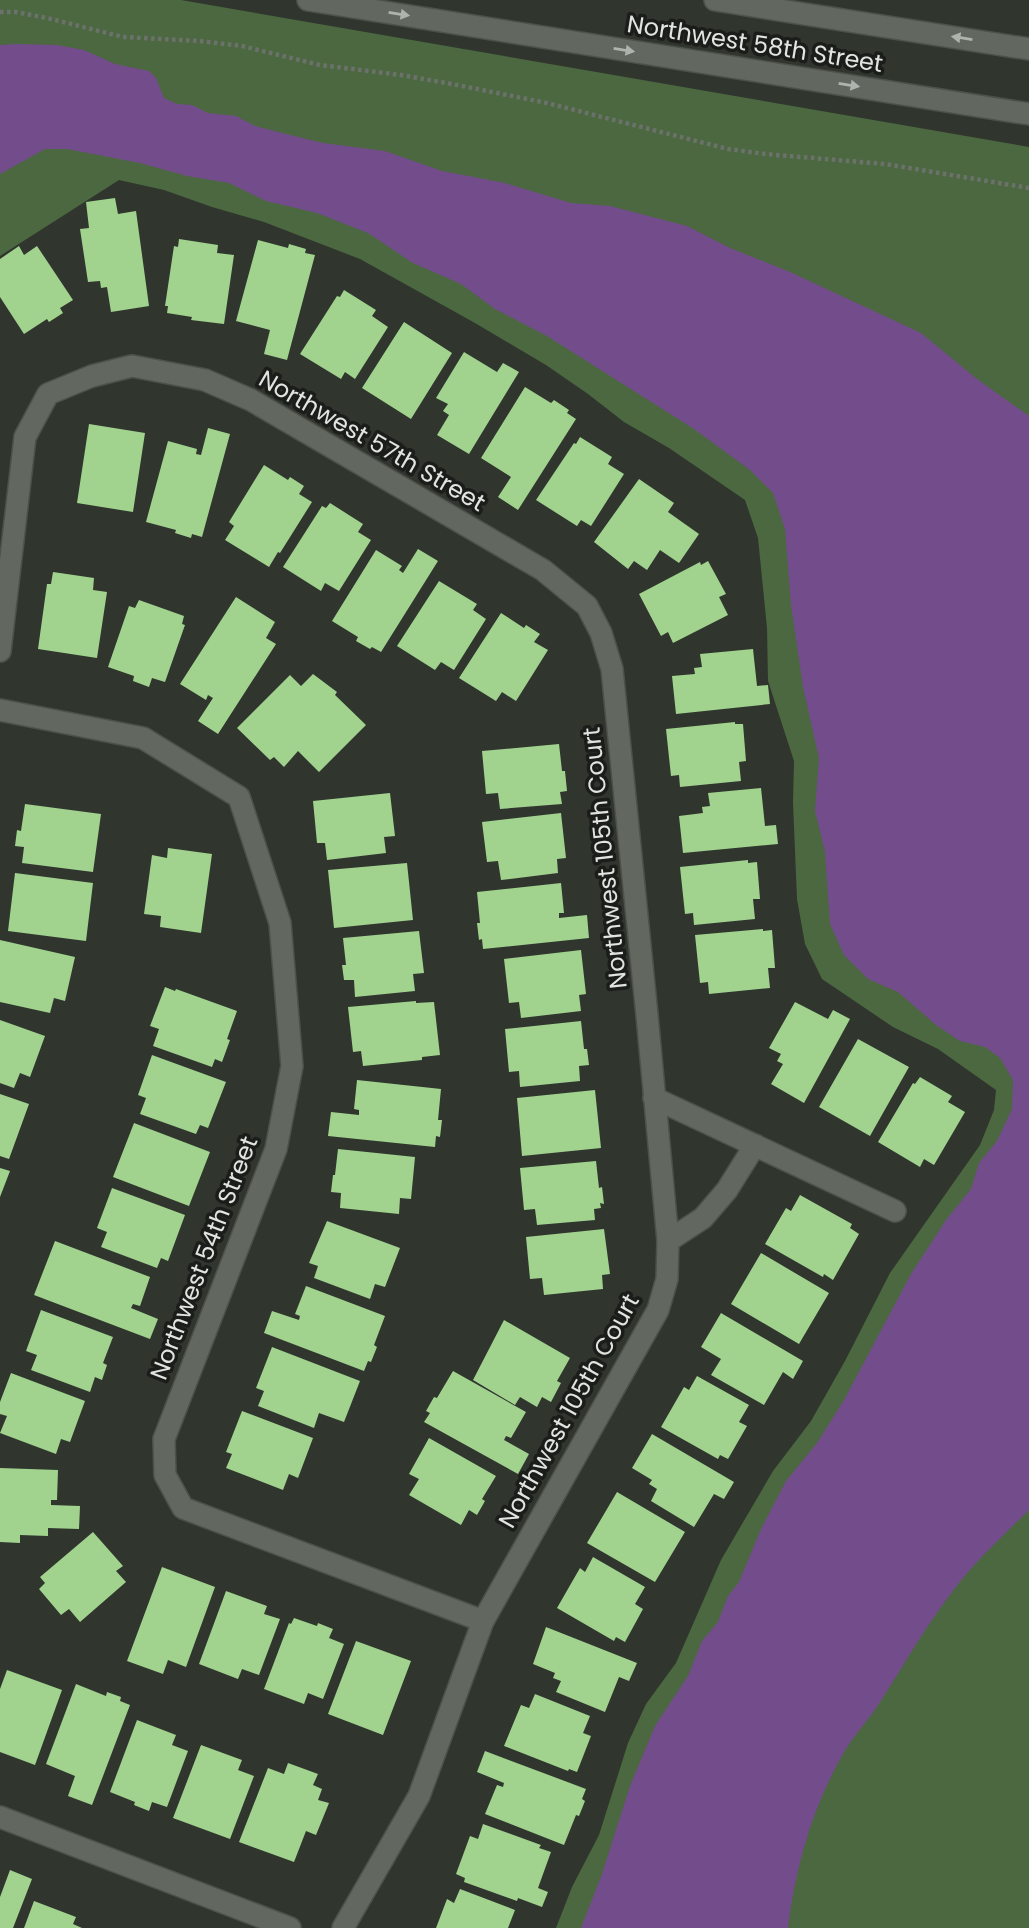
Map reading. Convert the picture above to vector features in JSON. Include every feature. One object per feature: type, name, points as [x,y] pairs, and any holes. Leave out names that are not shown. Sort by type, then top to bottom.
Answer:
[{"type":"street","name":"Northwest 58th Street","points":[[311,0],[1029,114]]},
{"type":"street","name":"Northwest 58th Street","points":[[715,0],[754,3],[1029,49]]},
{"type":"street","name":"Northwest 57th Street","points":[[0,651],[25,437],[48,394],[92,376],[132,366],[205,380],[251,400],[543,570],[587,606],[601,633],[611,669]]},
{"type":"street","name":"Northwest 105th Court","points":[[342,1928],[419,1796],[482,1621],[658,1310],[667,1279],[668,1241],[611,669]]},
{"type":"street","name":"Northwest 54th Street","points":[[0,710],[142,738],[239,797],[280,923],[292,1066],[276,1149],[164,1439],[165,1475],[183,1508],[482,1621]]},
{"type":"street","points":[[654,1098],[895,1211]]},
{"type":"street","points":[[668,1241],[703,1218],[727,1190],[755,1145]]},
{"type":"street","points":[[0,1817],[290,1928]]},
{"type":"path","points":[[0,12],[47,18],[124,37],[242,46],[320,65],[452,84],[547,103],[728,149],[765,155],[885,164],[1029,188]]},
{"type":"green space","points":[[0,0],[181,0],[1029,147],[1029,1928],[556,1928],[572,1887],[599,1835],[628,1743],[646,1704],[676,1663],[721,1560],[773,1471],[811,1421],[890,1273],[980,1145],[994,1110],[996,1090],[938,1049],[893,1027],[822,979],[805,944],[797,899],[794,761],[768,681],[767,628],[758,538],[745,500],[669,448],[624,422],[546,365],[475,323],[360,259],[264,222],[164,190],[119,180],[0,256]]},
{"type":"shaded area","points":[[0,45],[57,45],[84,50],[115,64],[149,71],[156,78],[164,98],[177,104],[192,105],[208,113],[236,116],[255,126],[323,143],[385,151],[442,171],[505,183],[571,203],[610,206],[687,226],[730,248],[790,272],[921,333],[977,379],[1029,416],[1029,1510],[979,1560],[952,1592],[846,1748],[831,1776],[806,1839],[788,1928],[581,1928],[602,1874],[630,1786],[655,1726],[688,1676],[702,1641],[718,1622],[728,1596],[739,1582],[761,1529],[786,1481],[817,1443],[844,1400],[911,1274],[946,1220],[971,1189],[979,1163],[997,1141],[1012,1109],[1013,1080],[1000,1058],[985,1047],[960,1041],[936,1025],[898,992],[868,979],[844,955],[830,924],[825,852],[815,811],[819,758],[803,687],[791,605],[785,529],[773,493],[750,470],[694,429],[547,336],[495,309],[461,284],[413,263],[368,233],[317,213],[266,201],[229,183],[67,149],[45,149],[0,174]]},
{"type":"building","points":[[115,198],[118,214],[136,211],[149,306],[111,312],[107,287],[101,288],[100,281],[88,282],[80,229],[89,228],[86,202]]},
{"type":"building","points":[[179,239],[218,245],[217,253],[234,255],[224,324],[191,320],[192,317],[167,313],[168,306],[165,306],[174,246],[178,247]]},
{"type":"building","points":[[258,240],[288,248],[289,244],[315,255],[287,360],[264,354],[270,330],[236,321]]},
{"type":"building","points":[[19,246],[24,255],[37,246],[73,300],[60,308],[63,313],[49,322],[47,319],[24,334],[0,297],[0,259]]},
{"type":"building","points":[[344,290],[376,310],[372,316],[388,327],[355,379],[345,372],[341,379],[300,354],[337,296],[340,297]]},
{"type":"building","points":[[404,322],[452,353],[411,419],[362,388]]},
{"type":"building","points":[[464,352],[497,372],[503,363],[519,372],[469,454],[437,435],[449,415],[443,411],[448,404],[436,398]]},
{"type":"building","points":[[525,387],[551,403],[554,400],[569,410],[567,413],[576,419],[518,510],[498,497],[511,477],[481,458]]},
{"type":"building","points":[[89,424],[145,433],[133,512],[77,503]]},
{"type":"building","points":[[208,428],[230,434],[202,537],[192,534],[191,538],[175,533],[176,530],[146,522],[168,441],[197,449],[196,454],[201,455]]},
{"type":"building","points":[[580,437],[612,457],[608,464],[624,474],[591,526],[581,520],[577,526],[536,500]]},
{"type":"building","points":[[264,465],[288,480],[290,477],[304,486],[299,494],[312,502],[269,567],[225,540],[234,526],[229,522]]},
{"type":"building","points":[[639,479],[674,503],[668,512],[699,534],[679,563],[660,550],[647,570],[634,561],[628,569],[594,542]]},
{"type":"building","points":[[330,503],[363,524],[358,532],[371,540],[339,591],[325,583],[321,591],[283,567],[322,506],[326,508]]},
{"type":"building","points":[[418,549],[438,561],[381,652],[356,641],[358,637],[332,621],[376,550],[402,566],[399,570],[403,573]]},
{"type":"building","points":[[708,561],[726,594],[719,597],[728,615],[673,643],[668,632],[661,636],[639,594],[700,562],[701,565]]},
{"type":"building","points":[[53,572],[94,578],[93,590],[107,592],[97,658],[38,649],[47,584],[51,584]]},
{"type":"building","points":[[439,581],[477,604],[473,610],[486,619],[454,670],[441,662],[435,670],[397,646]]},
{"type":"building","points":[[236,597],[275,622],[266,638],[276,644],[218,734],[198,721],[213,698],[208,695],[206,700],[180,684]]},
{"type":"building","points":[[139,600],[184,616],[182,624],[185,625],[165,682],[152,678],[149,687],[133,681],[134,676],[108,667],[129,606],[135,608]]},
{"type":"building","points":[[501,613],[524,628],[526,625],[540,634],[534,642],[548,650],[516,701],[502,692],[496,701],[459,678]]},
{"type":"building","points":[[753,649],[757,686],[768,685],[770,704],[676,714],[672,676],[695,674],[694,668],[702,667],[700,654]]},
{"type":"building","points":[[313,674],[337,692],[335,695],[366,725],[319,772],[298,751],[284,767],[274,757],[270,760],[237,728],[290,675],[301,686]]},
{"type":"building","points":[[735,722],[743,724],[746,761],[739,762],[741,781],[680,787],[679,775],[671,776],[666,729]]},
{"type":"building","points":[[559,744],[567,791],[560,792],[562,804],[500,809],[498,793],[486,794],[482,751]]},
{"type":"building","points":[[761,788],[765,826],[776,825],[778,844],[683,853],[679,816],[703,813],[702,807],[710,806],[708,793]]},
{"type":"building","points":[[390,793],[395,836],[384,837],[386,853],[327,860],[325,843],[317,843],[313,801]]},
{"type":"building","points":[[25,804],[101,814],[93,872],[22,863],[24,847],[15,846],[17,830],[21,831]]},
{"type":"building","points":[[561,813],[566,858],[557,859],[558,873],[501,880],[498,861],[487,862],[482,822]]},
{"type":"building","points":[[168,848],[212,854],[201,933],[160,927],[161,916],[144,914],[152,855],[167,858]]},
{"type":"building","points":[[748,860],[748,863],[757,862],[760,899],[753,899],[755,919],[694,925],[693,913],[685,914],[680,867]]},
{"type":"building","points":[[407,863],[413,920],[334,928],[328,870]]},
{"type":"building","points":[[15,873],[93,883],[86,941],[8,931]]},
{"type":"building","points":[[561,883],[564,913],[559,913],[559,918],[587,915],[589,938],[483,949],[477,923],[480,923],[477,892]]},
{"type":"building","points":[[772,930],[775,968],[768,968],[770,988],[709,994],[708,982],[700,983],[695,935]]},
{"type":"building","points":[[419,931],[424,973],[413,974],[415,991],[355,997],[354,980],[344,980],[342,965],[346,965],[343,938]]},
{"type":"building","points":[[0,940],[75,957],[65,1001],[54,998],[50,1013],[0,1002]]},
{"type":"building","points":[[581,950],[586,994],[579,995],[581,1011],[521,1018],[519,1002],[509,1003],[504,959]]},
{"type":"building","points":[[165,987],[237,1011],[222,1062],[215,1059],[212,1067],[153,1046],[159,1029],[150,1026]]},
{"type":"building","points":[[434,1002],[440,1055],[422,1057],[422,1060],[363,1066],[361,1051],[353,1052],[348,1007]]},
{"type":"building","points":[[795,1002],[828,1019],[833,1010],[850,1019],[804,1103],[771,1084],[783,1064],[777,1061],[781,1054],[769,1048]]},
{"type":"building","points":[[0,1020],[45,1036],[30,1077],[20,1073],[14,1088],[0,1083]]},
{"type":"building","points":[[581,1021],[589,1065],[579,1066],[580,1081],[520,1087],[519,1071],[509,1072],[505,1029]]},
{"type":"building","points":[[858,1039],[909,1067],[870,1136],[819,1107]]},
{"type":"building","points":[[152,1055],[226,1082],[208,1128],[200,1125],[196,1134],[140,1114],[146,1098],[138,1095]]},
{"type":"building","points":[[920,1077],[952,1096],[948,1102],[965,1112],[934,1165],[924,1159],[920,1167],[878,1142],[913,1083]]},
{"type":"building","points":[[357,1080],[441,1089],[438,1120],[442,1120],[440,1137],[436,1136],[435,1147],[328,1136],[331,1112],[359,1115],[359,1110],[354,1109]]},
{"type":"building","points":[[595,1090],[601,1148],[522,1156],[517,1098]]},
{"type":"building","points":[[0,1094],[29,1104],[9,1159],[0,1156]]},
{"type":"building","points":[[134,1123],[210,1152],[189,1206],[113,1177]]},
{"type":"building","points":[[338,1149],[415,1157],[411,1199],[400,1198],[399,1214],[340,1208],[341,1193],[331,1192]]},
{"type":"building","points":[[596,1161],[604,1204],[600,1203],[601,1208],[594,1209],[595,1220],[537,1225],[535,1209],[524,1210],[520,1168]]},
{"type":"building","points":[[0,1168],[10,1171],[0,1197]]},
{"type":"building","points":[[112,1188],[185,1215],[168,1261],[161,1258],[157,1268],[101,1247],[107,1232],[97,1228]]},
{"type":"building","points":[[800,1195],[852,1224],[850,1228],[859,1234],[833,1280],[765,1244],[786,1208],[791,1211]]},
{"type":"building","points":[[327,1221],[400,1248],[385,1287],[375,1284],[370,1299],[314,1278],[318,1266],[309,1263]]},
{"type":"building","points":[[604,1229],[610,1274],[602,1275],[603,1289],[544,1295],[542,1278],[530,1279],[526,1237]]},
{"type":"building","points":[[55,1241],[150,1277],[140,1306],[133,1304],[131,1308],[158,1319],[150,1339],[34,1295]]},
{"type":"building","points":[[761,1253],[829,1293],[799,1344],[731,1304]]},
{"type":"building","points":[[306,1286],[385,1316],[374,1345],[377,1347],[364,1371],[264,1333],[272,1311],[299,1320],[300,1316],[295,1314]]},
{"type":"building","points":[[41,1310],[113,1337],[103,1363],[107,1365],[102,1380],[95,1377],[90,1392],[31,1370],[37,1355],[26,1351]]},
{"type":"building","points":[[721,1313],[803,1361],[793,1379],[783,1372],[764,1405],[711,1375],[721,1359],[701,1347]]},
{"type":"building","points":[[504,1320],[570,1358],[557,1381],[561,1383],[551,1402],[542,1397],[537,1407],[520,1397],[515,1405],[473,1380]]},
{"type":"building","points":[[272,1347],[360,1381],[344,1422],[319,1413],[314,1428],[258,1406],[264,1391],[256,1388]]},
{"type":"building","points":[[453,1371],[526,1412],[511,1438],[506,1436],[504,1440],[529,1454],[518,1474],[424,1422],[430,1413],[426,1411]]},
{"type":"building","points":[[11,1373],[85,1401],[70,1442],[61,1439],[56,1454],[0,1433],[7,1416],[0,1414],[0,1402]]},
{"type":"building","points":[[697,1376],[749,1405],[739,1422],[747,1426],[728,1459],[720,1455],[718,1459],[661,1427],[684,1387],[689,1390]]},
{"type":"building","points":[[242,1411],[313,1438],[298,1478],[289,1474],[283,1490],[226,1468],[232,1454],[226,1452]]},
{"type":"building","points":[[652,1434],[734,1482],[724,1499],[714,1494],[694,1527],[651,1501],[657,1489],[649,1484],[652,1480],[632,1468]]},
{"type":"building","points":[[429,1438],[496,1476],[482,1499],[485,1501],[477,1515],[469,1510],[461,1525],[409,1495],[419,1479],[409,1474]]},
{"type":"building","points":[[0,1468],[58,1470],[57,1500],[51,1500],[51,1505],[80,1506],[79,1529],[48,1528],[48,1536],[20,1535],[20,1543],[0,1542]]},
{"type":"building","points":[[617,1492],[685,1532],[655,1582],[587,1543]]},
{"type":"building","points":[[93,1532],[123,1566],[116,1571],[126,1582],[80,1622],[69,1609],[61,1615],[39,1589],[45,1583],[40,1577]]},
{"type":"building","points":[[593,1557],[645,1587],[635,1604],[643,1609],[625,1642],[616,1637],[614,1641],[557,1608],[580,1568],[585,1572]]},
{"type":"building","points":[[162,1567],[215,1587],[186,1667],[168,1660],[163,1674],[127,1661]]},
{"type":"building","points":[[226,1591],[267,1606],[264,1614],[280,1619],[259,1675],[242,1669],[238,1679],[199,1664]]},
{"type":"building","points":[[294,1618],[333,1629],[329,1638],[344,1644],[323,1699],[308,1693],[304,1704],[264,1689],[289,1623],[291,1624]]},
{"type":"building","points":[[546,1627],[637,1663],[629,1681],[619,1677],[605,1712],[556,1692],[561,1681],[553,1678],[555,1673],[533,1664]]},
{"type":"building","points":[[356,1641],[411,1661],[383,1735],[328,1714]]},
{"type":"building","points":[[7,1670],[62,1690],[35,1765],[0,1752],[0,1689]]},
{"type":"building","points":[[76,1684],[106,1696],[107,1692],[121,1697],[120,1701],[130,1705],[92,1805],[68,1796],[75,1776],[46,1764]]},
{"type":"building","points":[[535,1694],[590,1716],[583,1733],[591,1736],[577,1772],[504,1746],[521,1705],[529,1708]]},
{"type":"building","points":[[137,1720],[176,1735],[172,1745],[188,1751],[167,1807],[152,1802],[149,1811],[110,1792]]},
{"type":"building","points":[[201,1745],[242,1760],[238,1770],[254,1776],[230,1839],[173,1818]]},
{"type":"building","points":[[485,1751],[586,1789],[582,1799],[585,1801],[564,1845],[485,1814],[497,1785],[503,1787],[504,1783],[477,1772]]},
{"type":"building","points":[[288,1763],[318,1774],[313,1785],[322,1789],[318,1800],[329,1803],[316,1835],[306,1831],[294,1862],[239,1842],[268,1768],[284,1774]]},
{"type":"building","points":[[483,1824],[541,1845],[539,1848],[551,1852],[538,1888],[548,1892],[542,1907],[464,1882],[465,1878],[456,1874],[470,1836],[478,1839]]},
{"type":"building","points":[[10,1870],[32,1879],[13,1928],[0,1928],[0,1897]]},
{"type":"building","points":[[460,1889],[515,1910],[508,1928],[436,1928],[447,1899],[454,1903]]},
{"type":"building","points":[[34,1901],[76,1917],[73,1924],[82,1928],[24,1928]]}]
